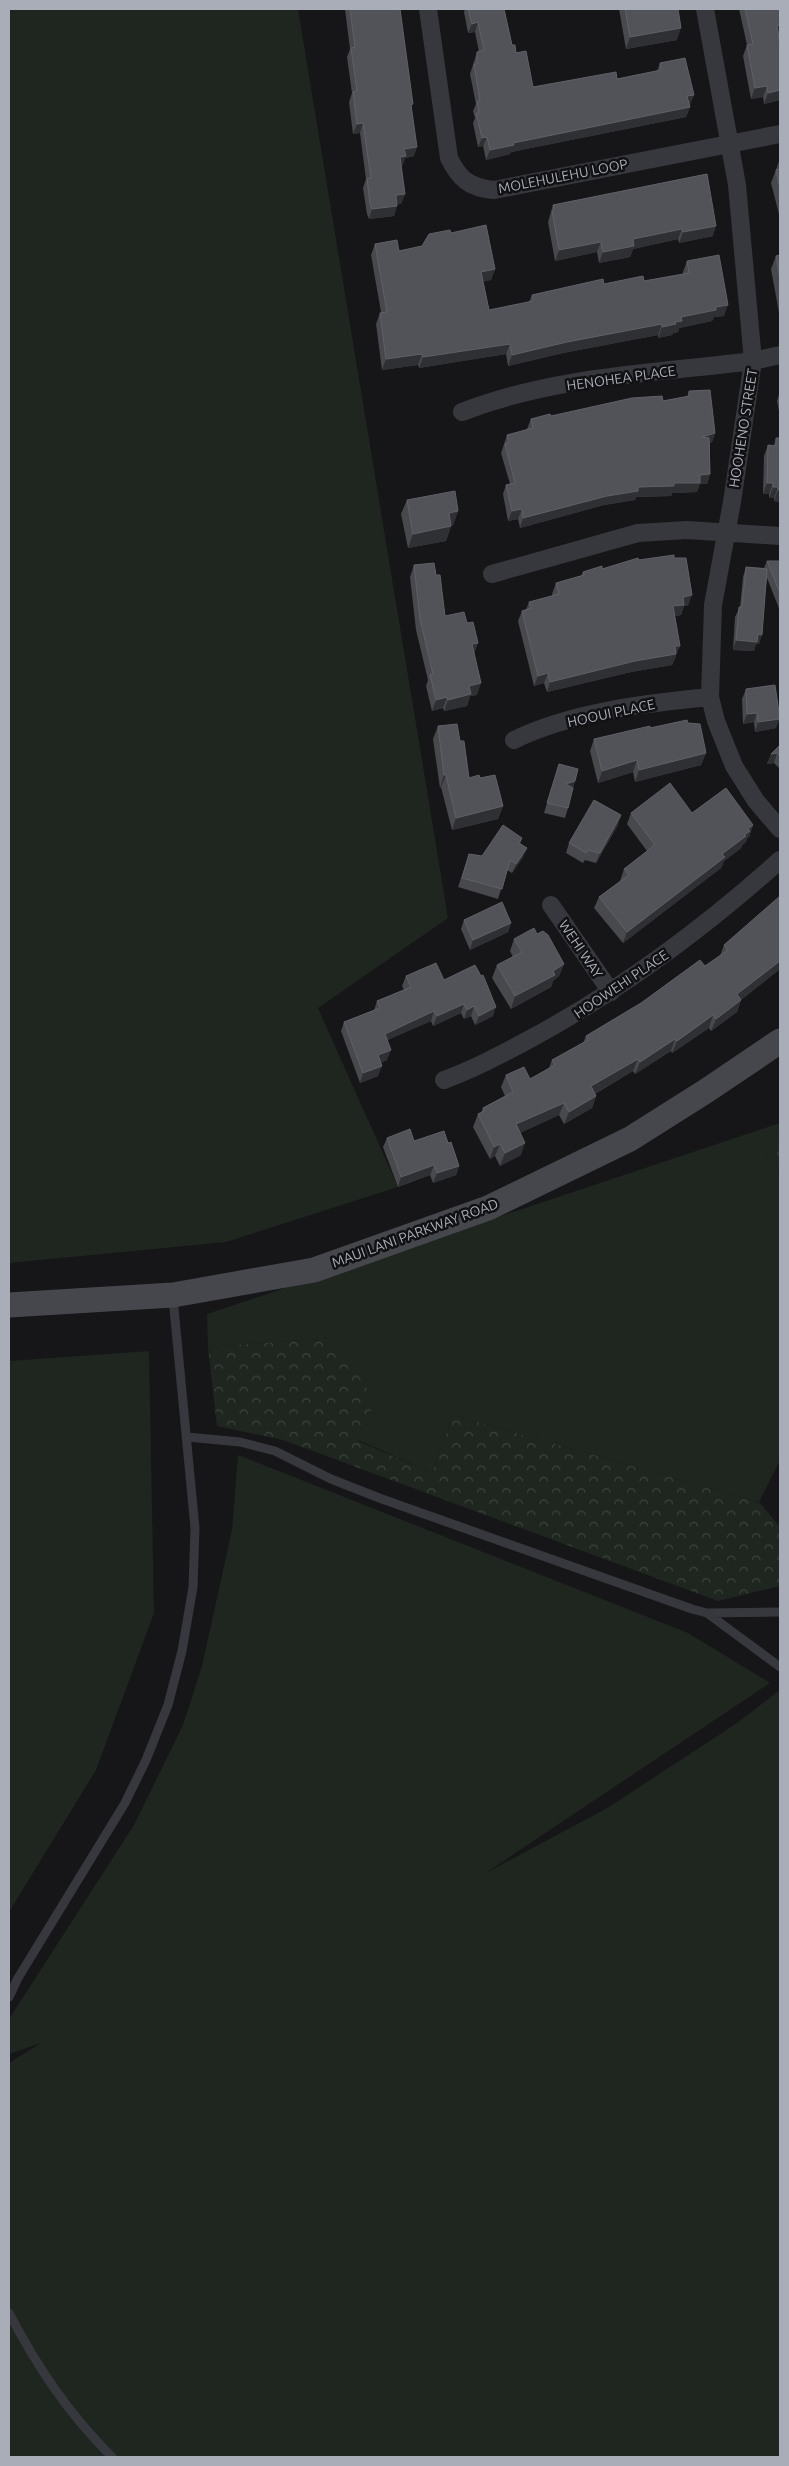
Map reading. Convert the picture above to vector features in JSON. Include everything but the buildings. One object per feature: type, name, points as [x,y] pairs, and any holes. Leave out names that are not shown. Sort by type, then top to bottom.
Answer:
[{"type":"main road","name":"MAUI LANI PARKWAY ROAD","points":[[9,1306],[173,1295],[314,1270],[488,1208],[630,1139],[780,1041]]},
{"type":"street","name":"MOLEHULEHU LOOP","points":[[428,9],[449,158],[455,172],[465,183],[479,189],[494,190],[780,134]]},
{"type":"street","name":"HOOHENO STREET","points":[[705,9],[720,79],[737,185],[754,361],[713,605],[710,697],[716,721],[734,766],[756,801],[780,829]]},
{"type":"street","name":"HENOHEA PLACE","points":[[462,412],[489,402],[589,380],[754,361],[780,355]]},
{"type":"street","points":[[492,574],[638,533],[687,530],[726,531],[780,536]]},
{"type":"street","name":"HOOUI PLACE","points":[[514,740],[531,732],[582,718],[656,702],[710,697]]},
{"type":"street","name":"HOOWEHI PLACE","points":[[444,1080],[465,1073],[515,1047],[571,1017],[611,992],[694,933],[780,860]]},
{"type":"street","name":"WEHI WAY","points":[[551,906],[611,992]]},
{"type":"lane","points":[[9,1997],[18,1978],[125,1803],[146,1760],[168,1705],[182,1651],[193,1587],[195,1528],[173,1295]]},
{"type":"lane","points":[[187,1437],[240,1442],[275,1451],[331,1479],[382,1500],[677,1605],[707,1612],[780,1612]]},
{"type":"lane","points":[[707,1612],[780,1667]]},
{"type":"lane","points":[[9,2313],[30,2354],[57,2395],[87,2432],[112,2457]]},
{"type":"green space","points":[[9,9],[298,9],[448,918],[318,1008],[398,1187],[226,1242],[9,1263]]},
{"type":"green space","points":[[780,1123],[780,1128],[767,1156],[780,1170],[780,1460],[759,1502],[453,1415],[432,1473],[358,1440],[334,1338],[208,1347],[207,1314]]},
{"type":"green space","points":[[780,1128],[780,1170],[767,1156]]},
{"type":"green space","points":[[334,1338],[375,1401],[358,1441],[432,1473],[453,1415],[759,1502],[780,1527],[780,1586],[718,1601],[283,1440],[217,1426],[208,1347]]},
{"type":"green space","points":[[149,1351],[154,1613],[96,1770],[9,1912],[9,1361]]},
{"type":"green space","points":[[238,1455],[688,1633],[770,1683],[484,1874],[609,1807],[737,1723],[780,1690],[780,2457],[9,2457],[9,2063],[41,2043],[9,2054],[9,2019],[134,1825],[183,1725],[202,1666],[232,1530]]}]
